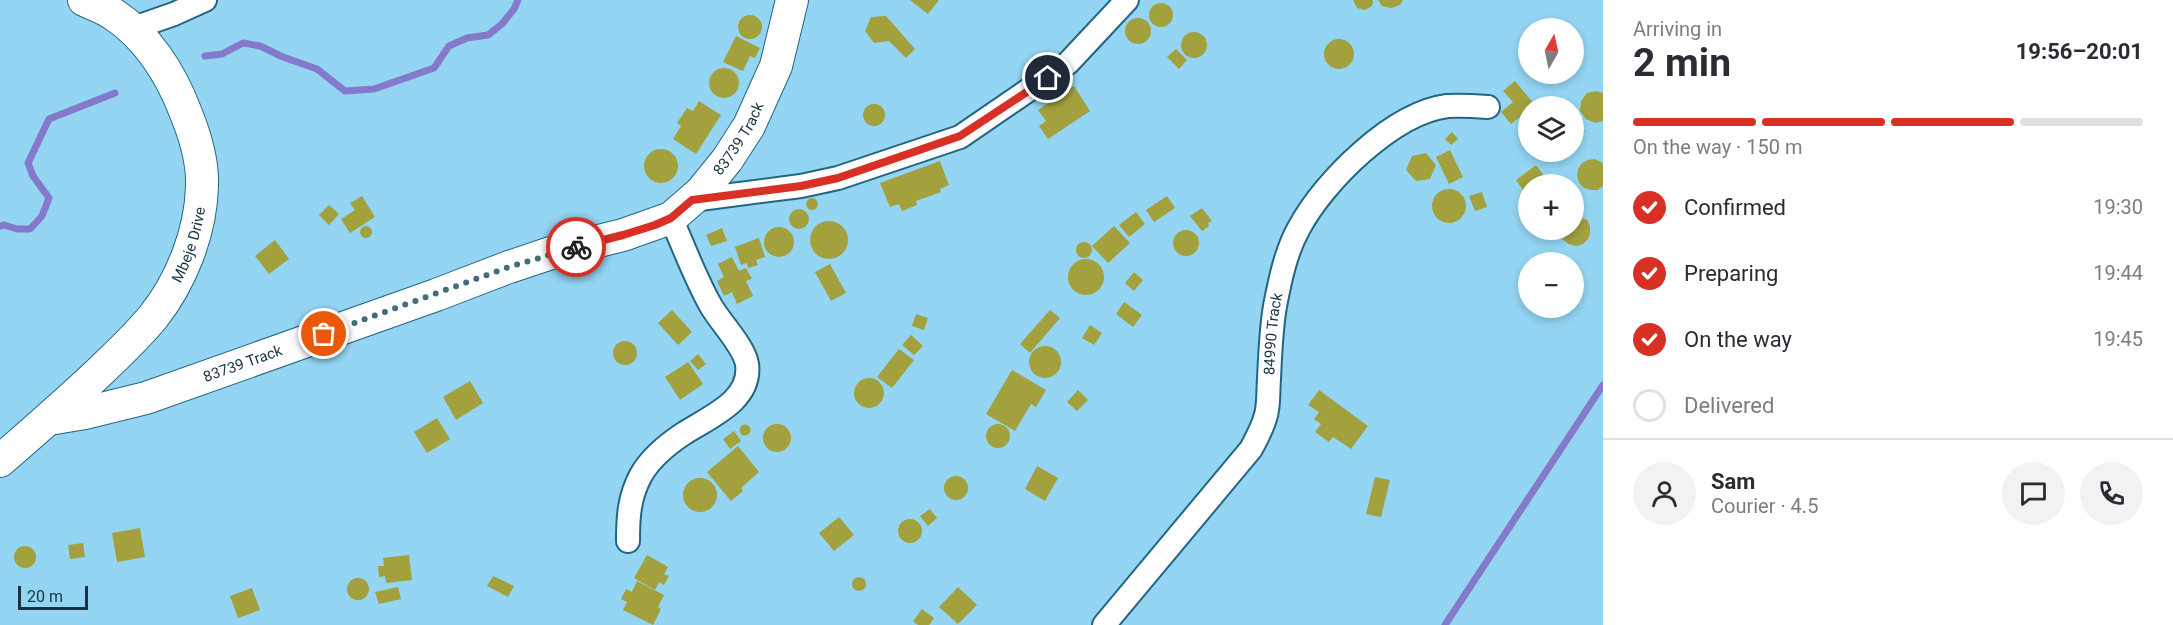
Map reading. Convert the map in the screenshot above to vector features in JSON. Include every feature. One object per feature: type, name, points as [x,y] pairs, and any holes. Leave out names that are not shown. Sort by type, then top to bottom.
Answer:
[{"type":"street","name":"Mbeje Drive","points":[[0,461],[49,419],[154,317],[171,291],[187,258],[198,224],[202,186],[199,156],[194,134],[183,105],[164,68],[131,28],[112,13],[84,0]]},
{"type":"street","points":[[131,28],[174,14],[205,0]]},
{"type":"street","name":"83739 Track","points":[[49,419],[146,398],[509,267],[554,252],[623,235],[681,209],[727,160],[749,126],[776,66],[792,0]]},
{"type":"street","points":[[628,542],[628,512],[633,492],[642,473],[663,450],[681,435],[732,403],[747,375],[747,363],[743,352],[710,303],[681,209],[838,178],[960,136],[1068,63],[1127,0]]},
{"type":"street","name":"84990 Track","points":[[1104,625],[1251,449],[1260,433],[1266,415],[1275,306],[1290,249],[1298,230],[1328,185],[1352,160],[1395,128],[1426,111],[1446,106],[1488,107]]},
{"type":"building","points":[[910,0],[939,0],[928,14]]},
{"type":"building","points":[[1353,0],[1373,0],[1372,6],[1365,10],[1357,8]]},
{"type":"building","points":[[1378,0],[1403,0],[1400,5],[1391,8],[1382,6]]},
{"type":"building","points":[[1161,3],[1170,6],[1173,15],[1170,24],[1161,27],[1152,24],[1149,15],[1152,6]]},
{"type":"building","points":[[750,15],[755,16],[761,22],[761,32],[755,38],[750,39],[745,38],[739,32],[738,27],[739,22],[745,16]]},
{"type":"building","points":[[886,16],[915,49],[906,58],[889,41],[874,43],[865,31],[871,17]]},
{"type":"building","points":[[1138,18],[1147,22],[1151,31],[1147,40],[1138,44],[1129,40],[1125,31],[1129,22]]},
{"type":"building","points":[[1194,32],[1203,36],[1207,45],[1203,54],[1194,58],[1185,54],[1181,45],[1185,36]]},
{"type":"building","points":[[736,36],[760,48],[755,58],[750,56],[743,71],[723,62]]},
{"type":"building","points":[[1339,39],[1350,43],[1354,54],[1350,65],[1339,69],[1328,65],[1324,54],[1328,43]]},
{"type":"building","points":[[1176,49],[1187,60],[1179,69],[1167,57]]},
{"type":"building","points":[[724,68],[735,72],[739,83],[735,94],[724,98],[713,94],[709,83],[713,72]]},
{"type":"building","points":[[1515,81],[1528,96],[1518,96],[1518,118],[1511,124],[1501,112],[1513,102],[1503,91]]},
{"type":"building","points":[[1074,86],[1090,111],[1048,139],[1039,126],[1046,121],[1038,110]]},
{"type":"building","points":[[1597,91],[1603,93],[1603,121],[1595,123],[1584,116],[1584,97],[1587,93]]},
{"type":"building","points":[[699,101],[721,115],[696,154],[673,139],[681,126],[677,123],[687,108],[693,111]]},
{"type":"building","points":[[874,104],[884,111],[885,115],[878,125],[874,126],[864,119],[863,115],[870,105]]},
{"type":"building","points":[[1452,132],[1458,139],[1451,145],[1445,139]]},
{"type":"building","points":[[661,149],[673,154],[678,166],[673,178],[661,183],[649,178],[644,166],[649,154]]},
{"type":"building","points":[[1450,150],[1463,177],[1449,184],[1436,157]]},
{"type":"building","points":[[1426,153],[1436,165],[1430,179],[1416,181],[1406,170],[1412,156]]},
{"type":"building","points":[[1595,159],[1603,163],[1603,186],[1598,190],[1584,188],[1584,174],[1577,174],[1582,163]]},
{"type":"building","points":[[940,161],[949,185],[940,189],[941,192],[916,201],[917,205],[902,211],[899,204],[890,207],[880,183]]},
{"type":"building","points":[[1536,165],[1543,174],[1524,174]]},
{"type":"building","points":[[1449,189],[1461,194],[1466,206],[1461,218],[1449,223],[1437,218],[1432,206],[1437,194]]},
{"type":"building","points":[[1482,192],[1487,207],[1475,211],[1469,196]]},
{"type":"building","points":[[362,196],[375,217],[350,233],[341,219],[355,210],[350,203]]},
{"type":"building","points":[[1167,196],[1175,208],[1154,222],[1146,210]]},
{"type":"building","points":[[814,198],[817,199],[817,209],[810,210],[807,209],[806,202],[807,199]]},
{"type":"building","points":[[329,205],[339,214],[329,225],[319,215]]},
{"type":"building","points":[[1202,208],[1212,221],[1202,231],[1190,216]]},
{"type":"building","points":[[799,209],[806,212],[809,219],[806,226],[799,229],[792,226],[789,219],[792,212]]},
{"type":"building","points":[[1136,212],[1145,224],[1129,237],[1119,225]]},
{"type":"building","points":[[1584,219],[1587,220],[1590,226],[1588,239],[1576,246],[1563,240],[1584,240]]},
{"type":"building","points":[[829,221],[836,222],[842,227],[847,233],[847,247],[842,253],[836,258],[829,259],[822,258],[816,253],[811,247],[810,240],[811,233],[816,227],[822,222]]},
{"type":"building","points":[[366,226],[372,232],[366,238],[360,232]]},
{"type":"building","points":[[1114,226],[1130,243],[1108,263],[1092,246]]},
{"type":"building","points":[[779,227],[790,231],[794,242],[790,253],[779,257],[768,253],[764,242],[768,231]]},
{"type":"building","points":[[722,228],[727,241],[711,246],[706,235]]},
{"type":"building","points":[[1186,230],[1195,234],[1199,243],[1195,252],[1186,256],[1177,252],[1173,243],[1177,234]]},
{"type":"building","points":[[759,238],[765,257],[756,260],[758,265],[748,268],[747,263],[741,265],[735,247]]},
{"type":"building","points":[[275,240],[289,259],[269,274],[255,256]]},
{"type":"building","points":[[1084,242],[1090,244],[1092,250],[1090,256],[1084,258],[1078,256],[1076,250],[1078,244]]},
{"type":"building","points":[[732,257],[739,271],[746,268],[752,279],[746,281],[753,296],[737,304],[732,292],[724,296],[717,281],[724,277],[718,264]]},
{"type":"building","points":[[1086,259],[1098,265],[1104,277],[1098,289],[1086,295],[1074,289],[1068,277],[1074,265]]},
{"type":"building","points":[[830,264],[846,293],[831,301],[815,272]]},
{"type":"building","points":[[1134,272],[1143,280],[1134,291],[1125,283]]},
{"type":"building","points":[[1124,302],[1142,315],[1133,327],[1116,314]]},
{"type":"building","points":[[672,310],[692,332],[678,345],[658,323]]},
{"type":"building","points":[[1050,310],[1060,318],[1030,353],[1020,344]]},
{"type":"building","points":[[916,314],[928,318],[924,330],[912,326]]},
{"type":"building","points":[[1090,325],[1102,333],[1094,345],[1082,338]]},
{"type":"building","points":[[911,335],[923,346],[914,355],[902,345]]},
{"type":"building","points":[[625,341],[634,344],[637,353],[634,362],[625,365],[616,362],[613,353],[616,344]]},
{"type":"building","points":[[1045,346],[1056,351],[1061,362],[1056,373],[1045,378],[1034,373],[1029,362],[1034,351]]},
{"type":"building","points":[[899,349],[914,360],[892,388],[877,377]]},
{"type":"building","points":[[698,354],[706,364],[698,370],[690,361]]},
{"type":"building","points":[[688,362],[703,384],[680,400],[665,377]]},
{"type":"building","points":[[1012,370],[1046,390],[1036,407],[1031,404],[1015,431],[986,414]]},
{"type":"building","points":[[869,378],[880,382],[884,393],[880,404],[869,408],[858,404],[854,393],[858,382]]},
{"type":"building","points":[[470,381],[483,403],[456,420],[443,397]]},
{"type":"building","points":[[1078,390],[1088,400],[1077,411],[1067,402]]},
{"type":"building","points":[[1319,390],[1368,426],[1351,449],[1333,437],[1329,442],[1315,432],[1321,424],[1314,419],[1319,412],[1308,405]]},
{"type":"building","points":[[437,418],[450,439],[427,453],[414,432]]},
{"type":"building","points":[[777,424],[787,428],[791,438],[787,448],[777,452],[767,448],[763,438],[767,428]]},
{"type":"building","points":[[998,424],[1003,425],[1009,431],[1009,441],[1003,447],[998,448],[993,447],[987,441],[986,436],[987,431],[993,425]]},
{"type":"building","points":[[745,425],[749,426],[749,434],[745,435],[741,434],[740,430],[741,426]]},
{"type":"building","points":[[734,431],[741,441],[730,449],[723,439]]},
{"type":"building","points":[[738,446],[759,472],[741,488],[743,491],[731,501],[707,472]]},
{"type":"building","points":[[1037,466],[1058,478],[1045,501],[1025,489]]},
{"type":"building","points":[[956,476],[965,479],[968,488],[965,497],[956,500],[947,497],[944,488],[947,479]]},
{"type":"building","points":[[1375,477],[1390,480],[1381,517],[1366,514]]},
{"type":"building","points":[[700,478],[712,483],[717,495],[712,507],[700,512],[688,507],[683,495],[688,483]]},
{"type":"building","points":[[930,509],[937,518],[928,526],[920,516]]},
{"type":"building","points":[[839,517],[854,535],[834,551],[819,533]]},
{"type":"building","points":[[910,519],[915,520],[921,526],[921,536],[915,542],[910,543],[905,542],[899,536],[898,531],[899,526],[905,520]]},
{"type":"building","points":[[140,528],[145,557],[117,562],[112,533]]},
{"type":"building","points":[[83,543],[85,557],[70,559],[68,545]]},
{"type":"building","points":[[25,546],[33,549],[36,557],[33,565],[25,568],[17,565],[14,557],[17,549]]},
{"type":"building","points":[[409,555],[412,580],[386,583],[385,576],[379,577],[378,566],[384,566],[383,558]]},
{"type":"building","points":[[647,555],[668,567],[664,574],[669,576],[664,585],[659,582],[655,590],[634,578]]},
{"type":"building","points":[[493,576],[514,586],[508,597],[487,586]]},
{"type":"building","points":[[859,577],[864,579],[866,584],[864,589],[859,591],[854,589],[852,584],[854,579]]},
{"type":"building","points":[[354,578],[362,578],[369,585],[369,593],[362,600],[354,600],[347,593],[347,585]]},
{"type":"building","points":[[637,581],[664,595],[658,607],[661,609],[653,625],[623,610],[627,602],[621,599],[626,589],[632,592]]},
{"type":"building","points":[[398,587],[401,599],[379,604],[375,592]]},
{"type":"building","points":[[958,587],[977,605],[958,624],[939,607]]},
{"type":"building","points":[[252,588],[260,610],[238,618],[230,596]]},
{"type":"building","points":[[922,609],[934,618],[929,625],[918,625],[913,621]]},
{"type":"waterway","points":[[205,56],[222,54],[243,43],[260,46],[317,69],[345,91],[374,89],[434,68],[449,46],[467,38],[488,35],[502,24],[518,0]]},
{"type":"waterway","points":[[0,226],[30,229],[42,216],[49,198],[33,176],[28,163],[49,119],[115,93]]},
{"type":"waterway","points":[[1445,625],[1603,385]]},
{"type":"way so far","points":[[324,334],[509,267],[576,247]]},
{"type":"route","points":[[576,247],[655,225],[671,218],[692,200],[801,186],[838,178],[885,163],[921,148],[940,144],[960,136],[1048,78]]}]
